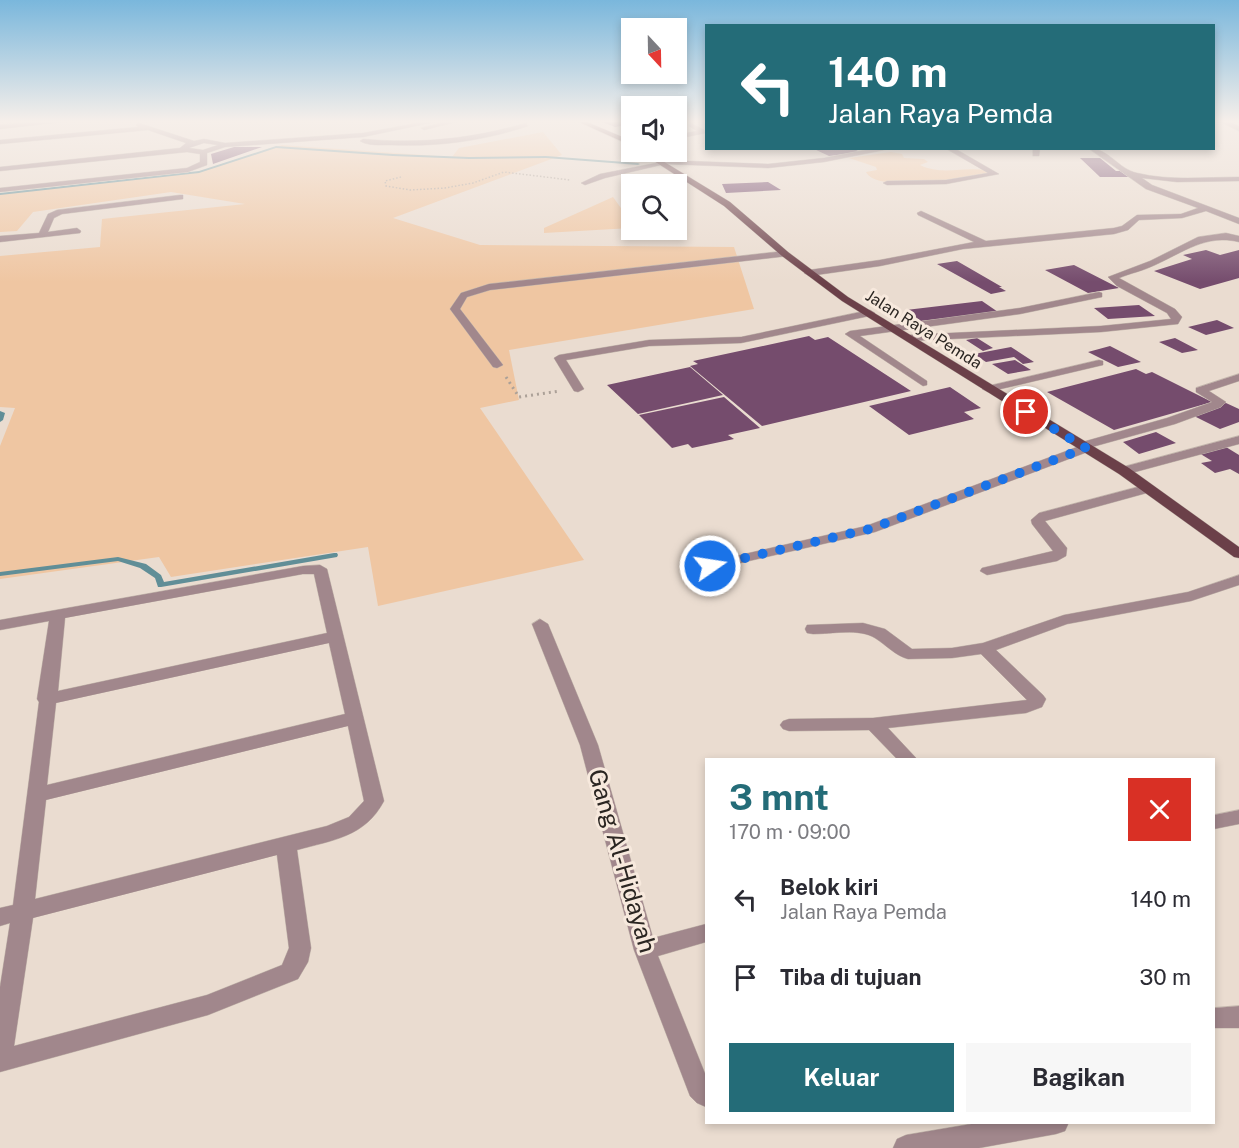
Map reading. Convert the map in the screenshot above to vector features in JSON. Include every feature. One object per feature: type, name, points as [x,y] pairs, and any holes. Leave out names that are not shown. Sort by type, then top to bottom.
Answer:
[{"type":"main road","name":"Jalan Raya Pemda","points":[[681,176],[727,204],[809,273],[988,389],[1124,471],[1239,554]]},
{"type":"street","points":[[0,190],[136,176]]},
{"type":"street","points":[[585,183],[605,176]]},
{"type":"street","points":[[887,183],[946,182],[985,176]]},
{"type":"street","points":[[1135,176],[1149,187],[1239,221]]},
{"type":"street","points":[[1139,176],[1178,180],[1239,179]]},
{"type":"street","points":[[42,235],[54,214],[180,197]]},
{"type":"street","points":[[809,273],[985,244],[1114,231],[1125,228],[1143,216],[1176,217],[1205,209]]},
{"type":"street","points":[[921,213],[985,244]]},
{"type":"street","points":[[0,240],[77,231]]},
{"type":"street","points":[[908,338],[1174,322],[1177,317],[1171,311],[1120,284],[1113,277],[1140,268],[1206,237],[1231,236],[1239,239]]},
{"type":"street","points":[[498,365],[455,309],[456,304],[464,295],[476,290],[523,282],[785,254]]},
{"type":"street","points":[[923,383],[850,334],[1020,311],[1099,295]]},
{"type":"street","points":[[578,389],[559,358],[650,343],[741,340],[870,314]]},
{"type":"street","points":[[988,389],[1100,363]]},
{"type":"street","points":[[710,566],[870,529],[1084,447],[1172,421],[1217,404],[1220,402],[1200,390],[1239,377]]},
{"type":"street","points":[[1124,471],[1239,440]]},
{"type":"street","points":[[987,571],[1052,558],[1060,553],[1060,548],[1039,524],[1038,520],[1044,516],[1149,488]]},
{"type":"street","points":[[0,625],[314,568],[320,569],[374,801],[369,812],[357,823],[328,834],[0,917]]},
{"type":"street","points":[[813,629],[862,628],[879,633],[908,654],[927,655],[985,648],[1064,620],[1191,596],[1239,580]]},
{"type":"street","points":[[58,614],[46,699],[23,911],[0,1061],[208,1005],[290,972],[297,962],[300,948],[286,845]]},
{"type":"street","name":"Gang Al-Hidayah","points":[[540,624],[590,745],[645,950],[699,1088],[705,1094]]},
{"type":"street","points":[[46,699],[336,636]]},
{"type":"street","points":[[789,725],[873,724],[1026,707],[1036,703],[1037,699],[985,648]]},
{"type":"street","points":[[37,795],[356,718]]},
{"type":"street","points":[[873,724],[907,758]]},
{"type":"street","points":[[1215,822],[1239,817]]},
{"type":"street","points":[[645,950],[705,933]]},
{"type":"street","points":[[1215,1018],[1239,1017]]},
{"type":"street","points":[[906,1148],[1044,1124]]},
{"type":"path","points":[[400,177],[385,181],[386,186],[410,190],[445,188],[473,183],[494,176]]},
{"type":"path","points":[[545,176],[585,183]]},
{"type":"path","points":[[498,365],[519,397],[578,389]]},
{"type":"shaded area","points":[[167,176],[507,176],[393,218],[480,245],[734,247],[754,309],[509,350],[519,400],[480,408],[584,560],[378,606],[368,547],[171,577],[159,557],[0,579],[0,446],[15,408],[0,407],[0,256],[100,247],[102,219],[245,204],[171,192],[33,212],[17,231],[0,232],[0,194]]},
{"type":"shaded area","points":[[870,176],[976,176],[946,181],[905,184],[874,179]]},
{"type":"shaded area","points":[[613,197],[621,208],[621,229],[544,233],[544,228]]},
{"type":"building","points":[[1098,176],[1132,177],[1100,177]]},
{"type":"building","points":[[768,182],[781,190],[726,193],[722,184]]},
{"type":"building","points":[[1206,250],[1220,255],[1239,250],[1239,278],[1200,289],[1154,271],[1192,259],[1183,255]]},
{"type":"building","points":[[957,261],[1006,291],[991,294],[937,264]]},
{"type":"building","points":[[1074,265],[1119,288],[1088,293],[1045,270]]},
{"type":"building","points":[[982,301],[998,312],[921,321],[906,310]]},
{"type":"building","points":[[1139,305],[1155,316],[1108,319],[1094,308]]},
{"type":"building","points":[[1217,320],[1234,328],[1206,335],[1188,327]]},
{"type":"building","points":[[809,336],[815,340],[828,337],[911,391],[762,426],[690,366],[698,364],[693,361]]},
{"type":"building","points":[[977,338],[993,348],[983,351],[966,340]]},
{"type":"building","points":[[1175,338],[1198,350],[1182,353],[1159,342]]},
{"type":"building","points":[[1110,346],[1141,362],[1118,367],[1088,352]]},
{"type":"building","points":[[1011,347],[1034,362],[1023,364],[1014,357],[986,362],[974,354]]},
{"type":"building","points":[[1015,360],[1031,370],[1008,374],[992,364]]},
{"type":"building","points":[[690,367],[723,395],[638,414],[607,385]]},
{"type":"building","points":[[1136,369],[1146,374],[1152,372],[1212,402],[1114,430],[1047,392]]},
{"type":"building","points":[[950,387],[981,408],[964,412],[974,419],[909,435],[869,406]]},
{"type":"building","points":[[724,397],[760,428],[728,435],[734,439],[692,448],[688,444],[672,448],[639,415]]},
{"type":"building","points":[[1226,403],[1239,409],[1239,422],[1220,429],[1192,415]]},
{"type":"building","points":[[1156,432],[1176,443],[1139,454],[1123,442]]},
{"type":"building","points":[[1226,447],[1239,455],[1239,474],[1230,469],[1215,473],[1201,463],[1212,461],[1199,453]]},
{"type":"waterway","points":[[0,194],[167,176]]},
{"type":"waterway","points":[[0,413],[2,413],[0,420]]},
{"type":"waterway","points":[[0,574],[118,559],[143,566],[158,577],[161,585],[334,555]]},
{"type":"route","points":[[710,566],[870,529],[1086,448],[1026,412]]}]
